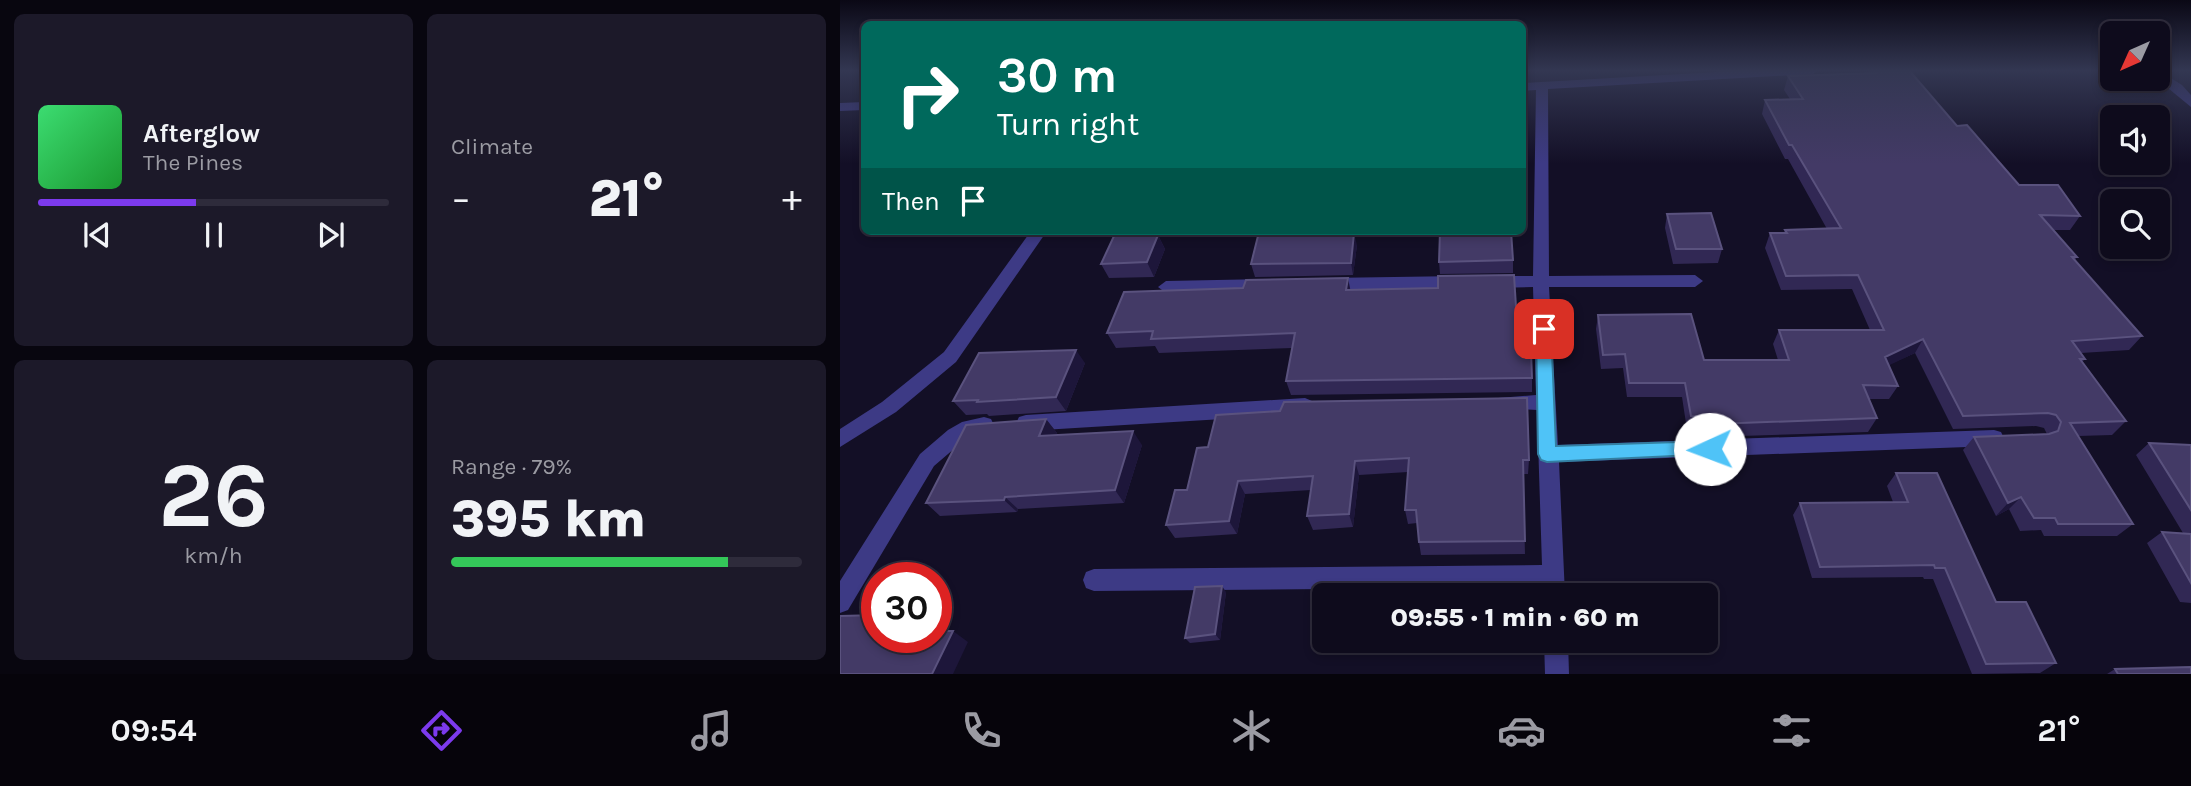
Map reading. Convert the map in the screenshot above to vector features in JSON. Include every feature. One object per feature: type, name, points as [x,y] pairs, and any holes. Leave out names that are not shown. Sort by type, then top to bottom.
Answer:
[{"type":"street","points":[[1542,101],[1541,281],[1554,583]]},
{"type":"street","points":[[840,107],[861,106]]},
{"type":"street","points":[[840,439],[888,407],[950,357],[1037,235]]},
{"type":"street","points":[[1305,285],[1695,281]]},
{"type":"street","points":[[1166,287],[1277,285]]},
{"type":"street","points":[[1479,403],[1547,402]]},
{"type":"street","points":[[840,601],[927,460],[941,446],[969,428],[1330,406]]},
{"type":"street","points":[[1547,454],[2008,438]]},
{"type":"street","points":[[1094,580],[1370,583]]},
{"type":"street","points":[[1556,653],[1557,674]]},
{"type":"building","points":[[1766,101],[1936,101],[1957,126],[1967,125],[2019,185],[2058,185],[2080,216],[2040,215],[2077,257],[2072,257],[2142,336],[2072,341],[2085,359],[2080,359],[2126,421],[2070,423],[2133,524],[2058,524],[2055,518],[2034,518],[2021,497],[2008,503],[1974,437],[2049,434],[2058,431],[2061,422],[2056,415],[2048,413],[1963,416],[1923,339],[1885,357],[1898,386],[1863,385],[1877,418],[1714,424],[1713,417],[1691,416],[1685,383],[1629,383],[1625,354],[1603,355],[1598,315],[1691,314],[1704,360],[1789,360],[1779,330],[1884,330],[1858,275],[1786,276],[1770,233],[1841,228],[1792,145],[1789,145]]},
{"type":"building","points":[[1711,213],[1722,249],[1676,249],[1667,214]]},
{"type":"building","points":[[1158,235],[1147,262],[1101,264],[1114,236]]},
{"type":"building","points":[[1354,235],[1351,263],[1251,264],[1258,236]]},
{"type":"building","points":[[1440,235],[1511,235],[1513,260],[1439,262]]},
{"type":"building","points":[[1514,275],[1517,323],[1530,323],[1532,378],[1286,381],[1295,333],[1151,339],[1153,331],[1107,333],[1124,292],[1243,288],[1246,280],[1348,278],[1346,290],[1438,288],[1438,276]]},
{"type":"building","points":[[1076,350],[1056,397],[953,401],[979,353]]},
{"type":"building","points":[[1527,398],[1529,460],[1523,460],[1525,541],[1419,542],[1416,510],[1405,510],[1409,458],[1355,461],[1349,514],[1307,516],[1313,476],[1238,481],[1229,521],[1166,525],[1175,490],[1187,490],[1197,448],[1208,447],[1216,415],[1280,411],[1284,402]]},
{"type":"building","points":[[1046,419],[1039,436],[1133,431],[1115,490],[1005,497],[1004,500],[926,503],[966,425]]},
{"type":"building","points":[[2149,443],[2191,445],[2191,510]]},
{"type":"building","points":[[1896,473],[1937,473],[1996,602],[2026,602],[2056,663],[1986,664],[1945,568],[1935,568],[1934,565],[1820,567],[1800,503],[1908,502]]},
{"type":"building","points":[[2162,532],[2191,534],[2191,583]]},
{"type":"building","points":[[1222,586],[1215,634],[1185,638],[1195,587]]},
{"type":"building","points":[[861,615],[861,653],[942,653],[932,674],[840,674],[840,616]]},
{"type":"building","points":[[2191,667],[2191,674],[2118,674],[2115,669]]},
{"type":"route","points":[[1544,329],[1547,454],[1710,449]]}]
